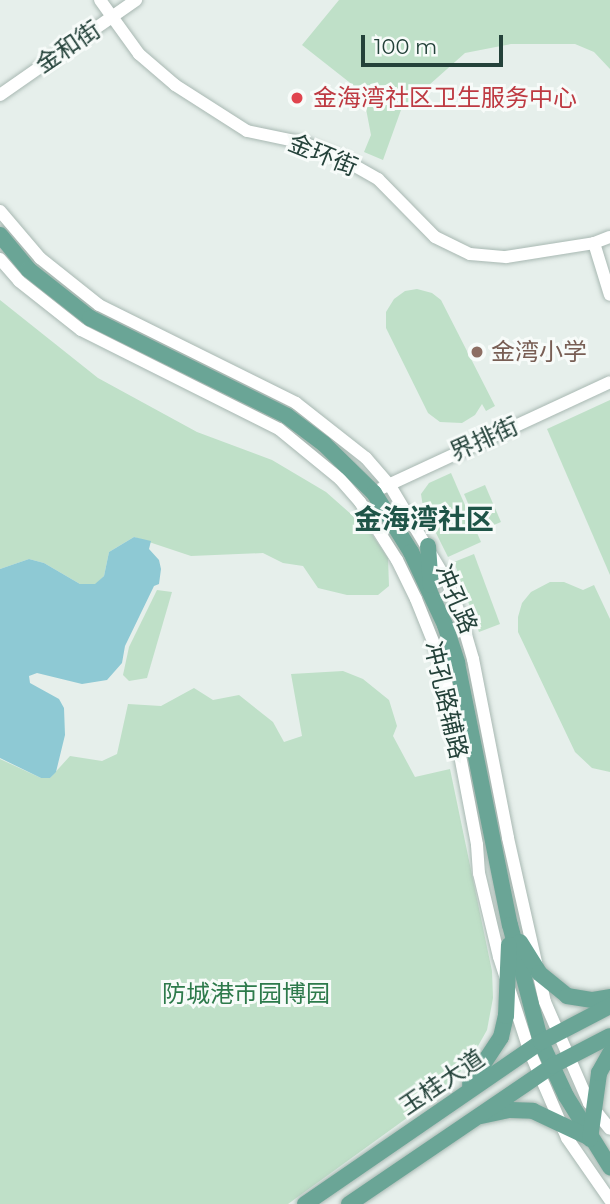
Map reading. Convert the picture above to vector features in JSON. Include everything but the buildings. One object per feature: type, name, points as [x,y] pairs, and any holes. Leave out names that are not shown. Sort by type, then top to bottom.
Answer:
[{"type":"main road","name":"冲孔路","points":[[4,232],[29,270],[86,324],[129,330],[208,366],[287,416],[324,444],[367,497],[431,591],[445,625],[463,691],[535,1046],[546,1070],[610,1167]]},
{"type":"main road","points":[[428,546],[431,591]]},
{"type":"main road","points":[[456,735],[463,691]]},
{"type":"main road","points":[[510,925],[539,972],[568,996],[593,1000],[610,997]]},
{"type":"main road","points":[[459,1098],[485,1065],[501,1037],[509,986],[510,925]]},
{"type":"main road","name":"玉桂大道","points":[[305,1204],[535,1046],[610,1006]]},
{"type":"main road","name":"玉桂大道","points":[[354,1200],[546,1070],[610,1036]]},
{"type":"main road","points":[[471,1119],[510,1110],[533,1111],[561,1122],[590,1139],[599,1073],[610,1052]]},
{"type":"main road","points":[[344,1176],[354,1200]]},
{"type":"street","name":"金环街","points":[[100,0],[139,54],[175,85],[247,131],[304,143],[341,158],[378,179],[435,237],[470,254],[506,257],[594,243],[610,237]]},
{"type":"street","name":"金和街","points":[[0,95],[136,0]]},
{"type":"street","points":[[0,211],[4,232],[129,330]]},
{"type":"street","points":[[594,243],[610,295]]},
{"type":"street","name":"冲孔路辅路","points":[[0,259],[19,281],[86,324],[279,429],[340,479],[367,497],[431,632],[443,666],[477,845],[479,873],[509,986],[535,1046]]},
{"type":"street","name":"冲孔路辅路","points":[[208,366],[296,403],[366,458],[389,484],[447,581],[473,659],[508,838],[545,1002],[567,1058],[595,1109],[610,1129]]},
{"type":"street","name":"界排街","points":[[367,497],[389,484],[610,382]]},
{"type":"street","points":[[546,1070],[567,1138],[610,1199]]},
{"type":"green space","points":[[339,0],[610,0],[610,69],[594,52],[575,44],[511,44],[465,53],[401,110],[383,160],[364,152],[371,135],[363,93],[302,45]]},
{"type":"green space","points":[[417,289],[432,293],[441,300],[495,406],[486,411],[482,404],[475,415],[462,423],[440,422],[428,413],[386,328],[386,312],[394,299],[405,291]]},
{"type":"green space","points":[[0,300],[98,378],[197,432],[272,460],[326,492],[369,530],[388,558],[389,586],[378,595],[347,595],[318,588],[303,566],[283,563],[263,553],[191,556],[134,537],[109,552],[104,576],[95,585],[80,584],[44,563],[29,559],[0,569]]},
{"type":"green space","points":[[610,400],[610,575],[547,429]]},
{"type":"green space","points":[[451,473],[481,542],[448,557],[423,507],[421,494],[429,483]]},
{"type":"green space","points":[[485,485],[501,522],[480,531],[464,494]]},
{"type":"green space","points":[[474,554],[500,624],[479,632],[454,562]]},
{"type":"green space","points":[[550,582],[564,582],[583,590],[594,585],[610,619],[610,772],[592,768],[575,752],[518,632],[522,603],[531,592]]},
{"type":"green space","points":[[157,590],[172,592],[147,678],[129,681],[123,675],[129,647]]},
{"type":"green space","name":"防城港市园博园","points":[[343,671],[363,679],[389,700],[397,726],[393,736],[415,777],[450,769],[492,971],[493,998],[487,1030],[469,1062],[440,1094],[288,1204],[0,1204],[0,759],[41,778],[50,778],[70,756],[102,761],[117,754],[128,704],[161,706],[194,688],[213,700],[239,695],[273,722],[284,742],[302,736],[291,674]]},
{"type":"water","points":[[134,537],[151,541],[149,549],[159,560],[161,569],[159,584],[154,586],[125,646],[122,663],[107,680],[82,684],[37,673],[29,676],[30,683],[59,699],[64,708],[65,735],[56,772],[50,778],[41,778],[0,758],[0,569],[29,559],[44,563],[80,584],[95,584],[104,576],[109,552]]},
{"type":"place","name":"金海湾社区卫生服务中心","points":[[297,98]]},
{"type":"place","name":"金湾小学","points":[[477,352]]},
{"type":"district","name":"金海湾社区","points":[[424,519]]}]
